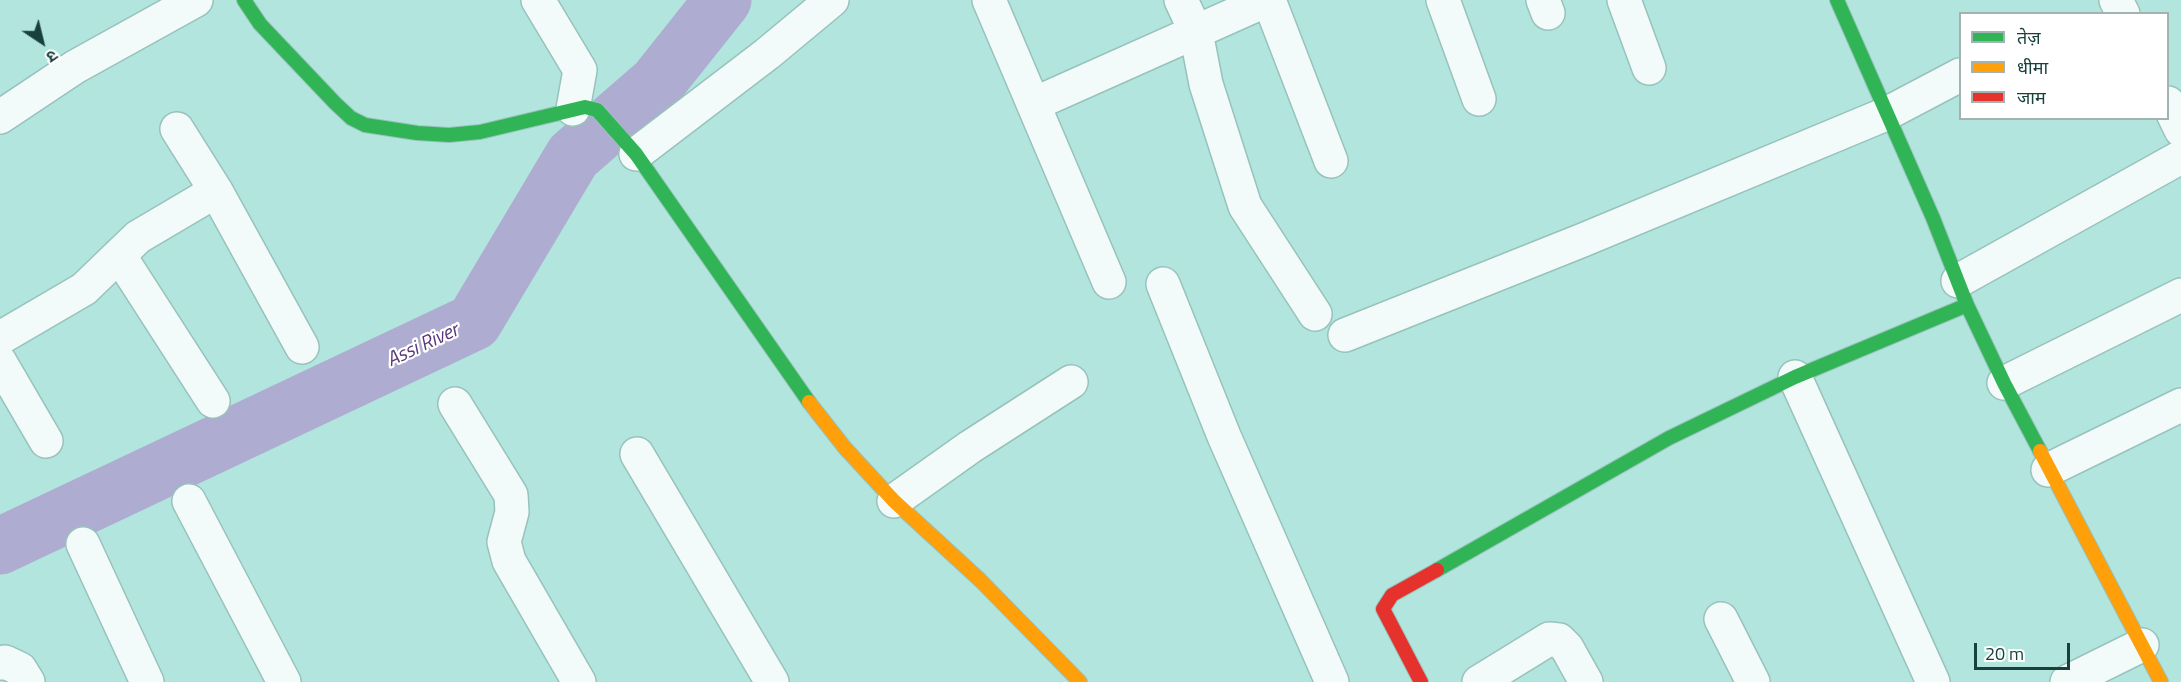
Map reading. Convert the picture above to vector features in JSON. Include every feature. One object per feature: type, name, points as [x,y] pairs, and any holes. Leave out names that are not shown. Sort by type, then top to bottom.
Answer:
[{"type":"street","points":[[0,117],[75,67],[196,0]]},
{"type":"street","points":[[244,0],[260,24],[335,103],[351,118],[365,125],[449,135],[480,132],[585,109]]},
{"type":"street","points":[[538,0],[580,70],[585,109],[632,148],[801,393],[845,448],[894,501],[980,580],[1080,682]]},
{"type":"street","points":[[632,148],[767,54],[832,0]]},
{"type":"street","points":[[989,0],[1108,282]]},
{"type":"street","points":[[1181,0],[1196,32],[1206,84],[1245,206],[1315,314]]},
{"type":"street","points":[[1034,104],[1268,0],[1331,161]]},
{"type":"street","points":[[1443,0],[1479,99]]},
{"type":"street","points":[[1624,0],[1649,68]]},
{"type":"street","points":[[1837,0],[1933,218],[1962,293],[2004,383],[2161,682]]},
{"type":"street","points":[[1345,335],[1583,240],[1886,114],[1959,76]]},
{"type":"street","points":[[2169,105],[2181,130]]},
{"type":"street","points":[[177,129],[216,191],[302,347]]},
{"type":"street","points":[[1421,682],[1383,609],[1392,595],[1669,438],[1962,293],[2181,157]]},
{"type":"street","points":[[0,338],[84,289],[138,237],[216,191]]},
{"type":"street","points":[[119,255],[213,401]]},
{"type":"street","points":[[1163,284],[1224,435],[1332,682]]},
{"type":"street","points":[[2004,383],[2181,295]]},
{"type":"street","points":[[0,362],[46,441]]},
{"type":"street","points":[[1795,377],[1933,682]]},
{"type":"street","points":[[894,501],[970,447],[1071,382]]},
{"type":"street","points":[[454,404],[511,495],[512,512],[504,542],[509,561],[579,682]]},
{"type":"street","points":[[2048,470],[2181,405]]},
{"type":"street","points":[[637,454],[772,682]]},
{"type":"street","points":[[189,501],[284,682]]},
{"type":"street","points":[[83,544],[147,682]]},
{"type":"street","points":[[1721,620],[1753,682]]},
{"type":"street","points":[[1479,682],[1549,639],[1559,640],[1567,648],[1586,682]]},
{"type":"street","points":[[2067,682],[2142,645]]},
{"type":"street","points":[[0,663],[5,662],[20,669],[28,682]]},
{"type":"waterway","name":"Assi River","points":[[0,546],[474,322],[573,156],[657,83],[723,0]]},
{"type":"traffic: fast","points":[[244,0],[260,24],[335,103],[351,118],[365,125],[449,135],[480,132],[585,107],[597,110],[636,154],[809,402]]},
{"type":"traffic: fast","points":[[1837,0],[1933,218],[1967,305],[2040,451]]},
{"type":"traffic: fast","points":[[1437,570],[1669,438],[1795,377],[1967,305]]},
{"type":"traffic: slow","points":[[809,402],[845,448],[894,501],[980,580],[1080,682]]},
{"type":"traffic: slow","points":[[2040,451],[2161,682]]},
{"type":"traffic: jam","points":[[1421,682],[1383,609],[1392,595],[1437,570]]}]
